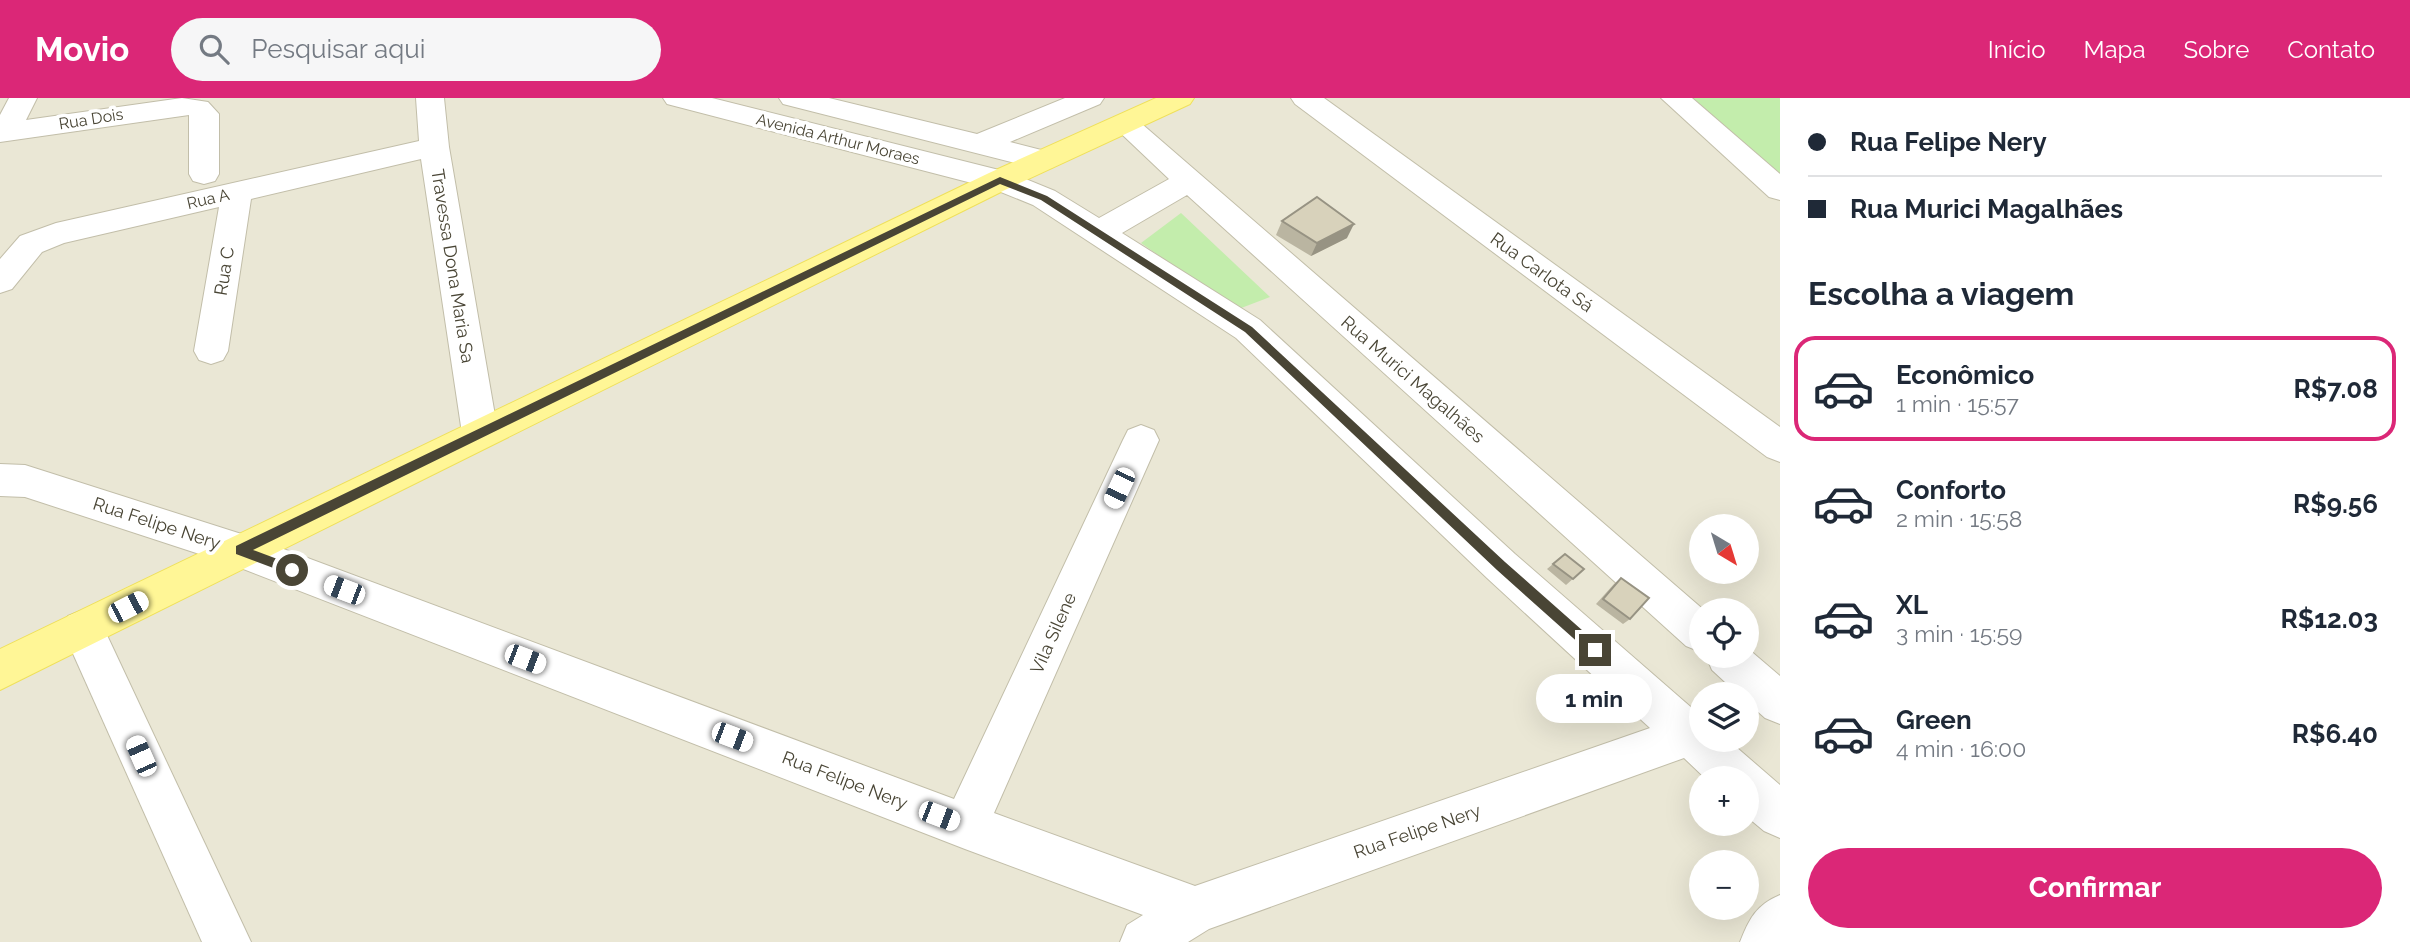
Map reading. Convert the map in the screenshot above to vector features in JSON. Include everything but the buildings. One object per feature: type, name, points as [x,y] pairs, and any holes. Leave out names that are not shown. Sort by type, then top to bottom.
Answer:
[{"type":"main road","points":[[0,670],[240,550],[1000,180],[1180,98]]},
{"type":"street","points":[[2,133],[23,98]]},
{"type":"street","name":"Travessa Dona Maria Sa","points":[[430,98],[434,147],[480,433]]},
{"type":"street","name":"Avenida Arthur Moraes","points":[[677,98],[745,106],[1000,180]]},
{"type":"street","name":"Avenida Arthur Moraes","points":[[793,98],[1043,160]]},
{"type":"street","points":[[979,144],[1090,98]]},
{"type":"street","name":"Rua Carlota Sá","points":[[1305,98],[1780,447]]},
{"type":"street","points":[[1675,98],[1780,190]]},
{"type":"street","name":"Rua Dois","points":[[2,133],[188,106],[198,108],[205,114],[204,174]]},
{"type":"street","name":"Rua Murici Magalhães","points":[[1125,124],[1689,622]]},
{"type":"street","name":"Rua A","points":[[0,281],[22,252],[41,239],[434,147]]},
{"type":"street","points":[[1000,180],[1044,198],[1248,329],[1501,566],[1689,734]]},
{"type":"street","points":[[1098,232],[1189,181]]},
{"type":"street","name":"Rua C","points":[[211,351],[237,192]]},
{"type":"street","name":"Vila Silene","points":[[965,826],[1141,440]]},
{"type":"street","name":"Rua Felipe Nery","points":[[0,480],[25,481],[240,550],[965,826],[1195,910],[1689,735]]},
{"type":"street","points":[[83,629],[220,939]]},
{"type":"street","points":[[1740,668],[1780,704]]},
{"type":"street","points":[[1709,752],[1725,766]]},
{"type":"street","points":[[1759,796],[1780,815]]},
{"type":"street","points":[[1144,942],[1195,910]]},
{"type":"street","points":[[1764,942],[1780,919]]},
{"type":"shaded area","points":[[0,98],[1780,98],[1780,942],[0,942]]},
{"type":"green space","points":[[1691,98],[1780,98],[1780,176]]},
{"type":"green space","points":[[1181,213],[1270,297],[1236,310],[1141,243]]},
{"type":"route","points":[[292,570],[240,550],[1000,180],[1044,198],[1248,329],[1501,566],[1595,650]]}]
